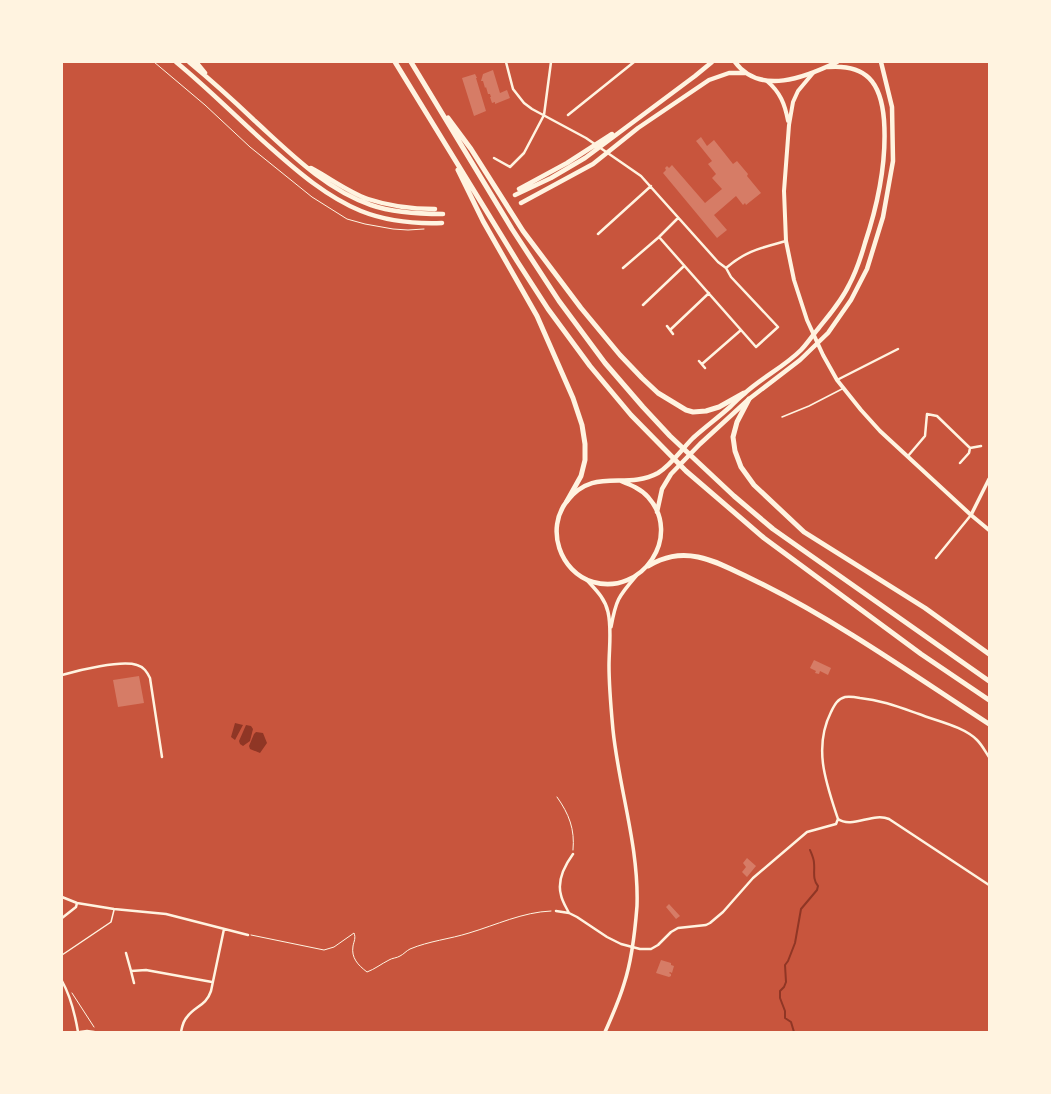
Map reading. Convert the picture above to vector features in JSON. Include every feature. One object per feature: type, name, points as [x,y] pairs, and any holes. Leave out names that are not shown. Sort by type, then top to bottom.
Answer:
[{"type":"highway","points":[[176,62],[313,184],[339,200],[361,211],[387,218],[413,223],[442,224]]},
{"type":"highway","points":[[189,62],[222,90],[302,164],[344,192],[370,205],[395,211],[420,214],[443,214]]},
{"type":"highway","points":[[196,62],[222,90]]},
{"type":"highway","points":[[396,62],[517,261],[548,309],[590,366],[631,415],[686,471],[764,538],[921,654],[989,700]]},
{"type":"highway","points":[[411,62],[508,223],[559,301],[604,363],[670,436],[734,496],[773,528],[989,681]]},
{"type":"highway","points":[[515,195],[551,178],[585,158],[712,62]]},
{"type":"highway","points":[[735,62],[745,73]]},
{"type":"highway","points":[[521,203],[593,164],[638,128],[709,80],[729,73],[745,73],[767,81],[780,82],[813,73],[837,62]]},
{"type":"highway","points":[[657,512],[662,489],[671,474],[700,444],[749,399],[800,360],[828,333],[851,300],[867,269],[883,217],[893,161],[892,107],[881,62]]},
{"type":"highway","points":[[428,90],[471,149],[523,231],[581,308],[620,355],[658,394],[686,410],[701,412],[719,407],[744,393],[801,350],[835,308],[849,286],[860,260],[875,213],[884,154],[885,124],[881,98],[873,83],[860,71],[843,66],[828,67]]},
{"type":"highway","points":[[519,189],[592,148],[650,106],[658,103]]},
{"type":"highway","points":[[444,141],[483,221],[537,316],[573,398],[582,425],[585,444],[585,460],[581,476],[558,518],[556,531],[560,553],[577,574],[585,579],[598,583],[611,584],[636,576],[648,566],[666,557],[687,555],[698,557],[743,575],[816,614],[989,724]]},
{"type":"highway","points":[[302,164],[346,189],[367,198],[395,206],[435,209]]},
{"type":"highway","points":[[567,501],[578,491],[591,483],[604,480],[642,480],[663,469],[694,437],[744,393]]},
{"type":"highway","points":[[749,399],[737,422],[733,437],[735,450],[741,467],[754,485],[804,532],[925,608],[989,654]]},
{"type":"highway","points":[[621,481],[638,489],[644,494],[657,512],[660,524],[660,542],[656,553],[648,566]]},
{"type":"main road","points":[[813,73],[795,96],[789,125],[784,191],[786,242],[794,280],[807,320],[823,355],[837,380],[880,431],[989,530]]},
{"type":"main road","points":[[767,81],[777,90],[784,103],[789,125]]},
{"type":"street","points":[[506,62],[513,89],[528,106],[586,138],[641,176],[718,262],[726,268],[731,277],[778,327],[756,347],[658,237]]},
{"type":"street","points":[[494,158],[510,167],[524,152],[544,115],[551,62]]},
{"type":"street","points":[[568,115],[634,62]]},
{"type":"street","points":[[598,234],[651,186]]},
{"type":"street","points":[[623,268],[678,218]]},
{"type":"street","points":[[726,268],[738,258],[751,251],[786,242]]},
{"type":"street","points":[[642,305],[684,266]]},
{"type":"street","points":[[670,330],[709,293]]},
{"type":"street","points":[[667,326],[673,334]]},
{"type":"street","points":[[702,364],[741,330]]},
{"type":"street","points":[[837,380],[898,349]]},
{"type":"street","points":[[700,361],[705,368]]},
{"type":"street","points":[[908,456],[925,436],[927,414],[937,416],[970,448]]},
{"type":"street","points":[[970,448],[981,446]]},
{"type":"street","points":[[960,462],[969,453],[970,448]]},
{"type":"street","points":[[936,558],[971,514],[989,479]]},
{"type":"street","points":[[610,631],[618,598],[636,576]]},
{"type":"street","points":[[585,579],[599,593],[608,613],[610,631],[610,695],[613,730],[620,782],[633,843],[636,873],[637,907],[632,947],[625,983],[605,1032]]},
{"type":"street","points":[[62,675],[91,668],[125,664],[137,665],[145,669],[150,678],[162,757]]},
{"type":"street","points":[[989,757],[978,740],[964,731],[883,702],[850,697],[843,698],[835,705],[828,719],[822,739],[822,756],[827,784],[838,819],[842,822],[879,817],[889,819],[989,885]]},
{"type":"street","points":[[556,911],[569,913],[577,917],[618,943],[645,950],[651,949],[656,947],[671,932],[678,928],[706,925],[710,923],[748,883],[793,843],[809,831],[836,824],[838,819]]},
{"type":"street","points":[[569,913],[561,897],[560,889],[565,866],[573,854]]},
{"type":"street","points":[[62,897],[77,903],[114,909],[166,914],[248,935]]},
{"type":"street","points":[[62,918],[76,907],[77,903]]},
{"type":"street","points":[[181,1032],[185,1018],[189,1013],[208,999],[224,929]]},
{"type":"street","points":[[126,953],[134,983]]},
{"type":"street","points":[[131,971],[146,970],[212,982]]},
{"type":"street","points":[[62,981],[69,993],[79,1032],[93,1032]]},
{"type":"lane","points":[[782,417],[837,393],[843,388]]},
{"type":"lane","points":[[62,955],[111,922],[114,909]]},
{"type":"path","points":[[557,797],[563,804],[573,830],[573,854]]},
{"type":"path","points":[[248,935],[324,950],[334,947],[354,933],[356,938],[353,953],[358,966],[368,972],[389,960],[400,956],[409,949],[467,934],[524,916],[556,911]]},
{"type":"path","points":[[69,993],[73,992],[94,1027],[93,1032]]},
{"type":"shaded area","points":[[235,723],[243,725],[235,740],[231,737]]},
{"type":"shaded area","points":[[246,725],[251,726],[253,729],[250,741],[243,746],[239,741]]},
{"type":"shaded area","points":[[256,732],[263,733],[267,743],[260,753],[250,749],[249,746]]},
{"type":"building","points":[[493,70],[500,93],[507,90],[510,98],[495,104],[495,102],[492,103],[490,94],[488,94],[483,81],[481,81],[483,74]]},
{"type":"building","points":[[475,74],[486,111],[474,116],[462,78]]},
{"type":"building","points":[[701,137],[707,146],[714,140],[733,164],[737,161],[761,193],[746,205],[745,203],[743,205],[736,196],[714,215],[727,230],[717,238],[663,173],[667,166],[669,168],[672,165],[705,203],[722,189],[712,178],[716,174],[708,164],[712,161],[696,141]]},
{"type":"building","points":[[814,660],[831,668],[828,675],[820,671],[819,674],[815,673],[816,671],[810,668]]},
{"type":"building","points":[[139,676],[144,703],[118,707],[113,680]]},
{"type":"building","points":[[747,858],[756,866],[747,877],[742,872],[746,867],[743,863]]},
{"type":"building","points":[[669,904],[680,916],[676,919],[666,907]]},
{"type":"building","points":[[661,960],[671,963],[671,965],[674,966],[672,973],[669,973],[671,976],[669,977],[656,973]]},
{"type":"waterway","points":[[794,1032],[791,1022],[785,1018],[785,1011],[780,998],[780,991],[786,982],[785,965],[795,943],[801,909],[817,890],[818,886],[815,881],[814,861],[810,850]]}]
